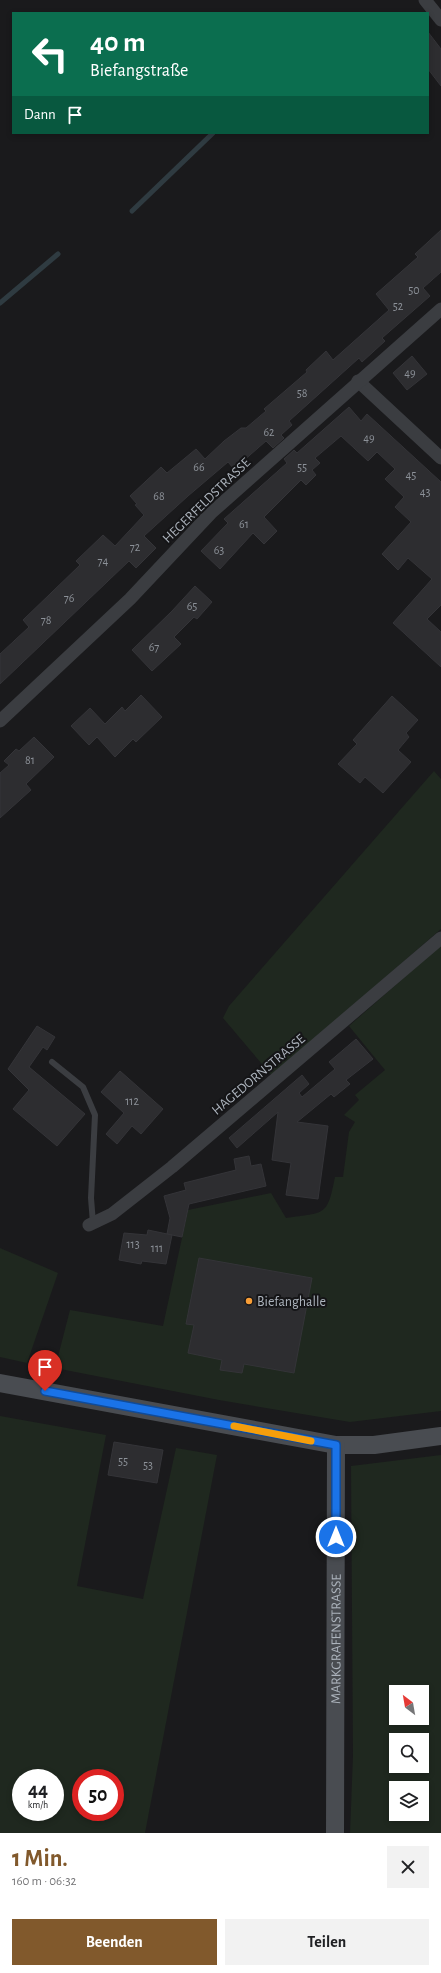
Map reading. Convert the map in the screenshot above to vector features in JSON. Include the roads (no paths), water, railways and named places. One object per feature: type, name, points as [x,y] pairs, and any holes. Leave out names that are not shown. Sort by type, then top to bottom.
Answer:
[{"type":"main road","points":[[0,1383],[336,1445],[374,1445],[441,1436]]},
{"type":"main road","name":"MARKGRAFENSTRASSE","points":[[335,1833],[336,1445]]},
{"type":"street","points":[[425,0],[441,20]]},
{"type":"street","name":"HEGERFELDSTRASSE","points":[[0,721],[130,599],[211,513],[358,381],[441,309]]},
{"type":"street","points":[[358,381],[441,458]]},
{"type":"street","name":"HAGEDORNSTRASSE","points":[[91,1224],[112,1214],[172,1167],[441,938]]},
{"type":"lane","points":[[52,1062],[84,1087],[95,1115],[91,1224]]},
{"type":"waterway","points":[[132,211],[212,134]]},
{"type":"waterway","points":[[0,303],[58,254]]},
{"type":"place","name":"Biefanghalle","points":[[249,1301]]}]
